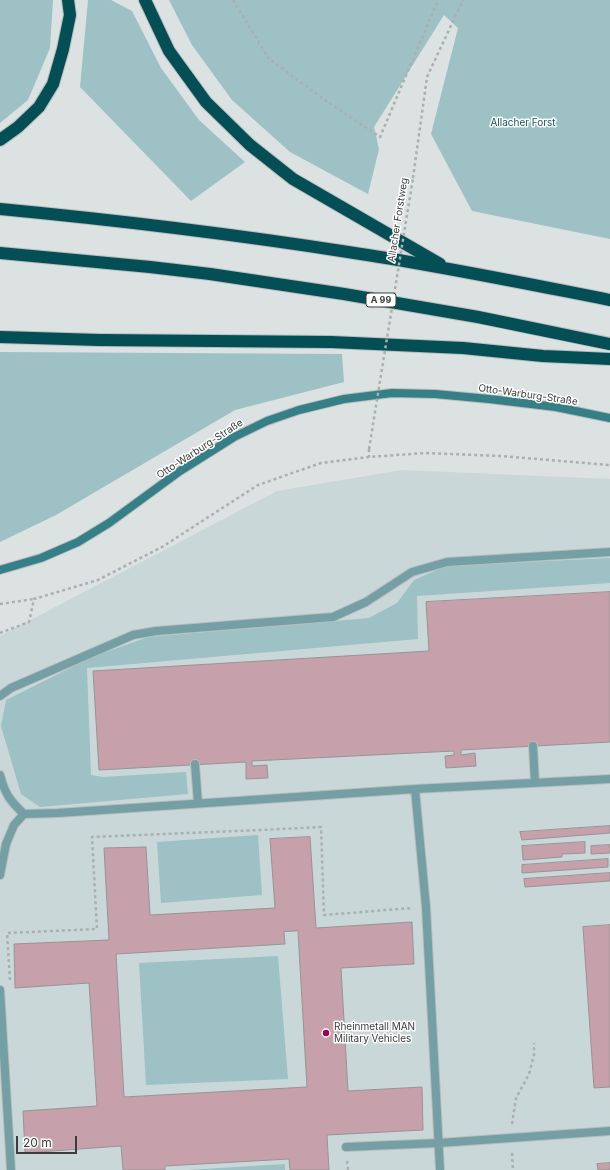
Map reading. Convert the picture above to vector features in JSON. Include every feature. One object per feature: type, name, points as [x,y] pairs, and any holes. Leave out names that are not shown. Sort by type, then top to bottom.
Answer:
[{"type":"highway","points":[[0,140],[39,107],[53,84],[63,49],[70,16],[68,0]]},
{"type":"highway","points":[[145,0],[169,51],[187,76],[206,102],[250,145],[293,179],[448,269]]},
{"type":"highway","points":[[0,209],[215,233],[348,252],[448,269],[610,300]]},
{"type":"highway","name":"A 99","points":[[0,253],[202,273],[336,293],[478,317],[610,344]]},
{"type":"highway","points":[[0,337],[99,340],[331,342],[463,348],[543,356],[610,359]]},
{"type":"main road","name":"Otto-Warburg-Straße","points":[[2,568],[40,558],[78,542],[109,523],[180,471],[234,436],[267,421],[298,410],[344,399],[392,393],[435,394],[556,407],[610,418]]},
{"type":"lane","points":[[0,696],[12,688],[133,636],[156,631],[334,617],[366,602],[412,572],[447,562],[610,552]]},
{"type":"lane","points":[[533,746],[535,783]]},
{"type":"lane","points":[[195,764],[198,803]]},
{"type":"lane","points":[[0,775],[2,785],[11,801],[24,814]]},
{"type":"lane","points":[[0,875],[6,844],[14,825],[24,814],[535,783],[610,780]]},
{"type":"lane","points":[[416,790],[426,907],[440,1170]]},
{"type":"lane","points":[[0,990],[11,1170]]},
{"type":"lane","points":[[346,1147],[439,1143],[610,1131]]},
{"type":"path","points":[[233,0],[269,59],[329,103],[380,137],[438,0]]},
{"type":"path","name":"Allacher Forstweg","points":[[369,457],[369,449],[413,178],[427,77],[463,0]]},
{"type":"path","points":[[0,604],[34,599],[98,580],[162,547],[258,485],[321,463],[369,457],[425,453],[500,456],[610,465]]},
{"type":"path","points":[[0,633],[29,622],[34,599]]},
{"type":"path","points":[[10,981],[7,933],[97,929],[92,837],[321,827],[324,915],[426,907]]},
{"type":"path","points":[[513,1170],[511,1138],[513,1115],[516,1098],[529,1074],[534,1055],[534,1043]]},
{"type":"shaded area","points":[[402,470],[610,479],[610,1170],[0,1170],[0,636],[277,491]]},
{"type":"green space","points":[[0,0],[53,0],[50,48],[28,100],[0,123]]},
{"type":"green space","points":[[88,0],[111,0],[132,11],[161,68],[199,120],[245,162],[191,201],[80,87]]},
{"type":"green space","name":"Allacher Forst","points":[[169,0],[610,0],[610,239],[472,211],[431,134],[458,28],[444,15],[374,127],[379,149],[368,194],[290,152],[232,100],[192,45]]},
{"type":"green space","points":[[0,352],[342,354],[344,382],[235,410],[56,515],[0,542]]},
{"type":"green space","points":[[610,558],[610,583],[417,596],[418,639],[87,668],[91,775],[102,777],[186,772],[188,794],[40,807],[21,794],[1,726],[6,700],[92,657],[148,637],[369,618],[397,603],[414,580],[446,566]]},
{"type":"green space","points":[[258,835],[262,895],[161,903],[157,842]]},
{"type":"green space","points":[[278,956],[288,1079],[146,1085],[139,963]]},
{"type":"green space","points":[[285,1164],[285,1170],[187,1170]]},
{"type":"building","points":[[610,592],[610,742],[461,750],[461,755],[475,753],[476,766],[446,768],[445,756],[454,755],[454,751],[252,761],[252,766],[267,765],[268,778],[246,779],[246,762],[99,770],[93,671],[429,651],[426,602]]},
{"type":"building","points":[[610,826],[610,833],[522,840],[520,832]]},
{"type":"building","points":[[310,837],[316,928],[412,922],[414,964],[341,968],[348,1091],[422,1087],[423,1130],[327,1135],[329,1170],[290,1170],[289,1159],[165,1166],[165,1170],[123,1170],[121,1146],[25,1153],[23,1111],[97,1106],[89,983],[15,988],[14,944],[109,940],[104,848],[146,847],[150,915],[275,908],[270,839]],"holes":[[[298,931],[307,1087],[124,1097],[116,954],[285,944],[284,932]]]},
{"type":"building","points":[[585,842],[585,853],[562,854],[562,857],[523,860],[522,846]]},
{"type":"building","points":[[610,845],[610,853],[591,854],[591,846]]},
{"type":"building","points":[[608,859],[608,867],[522,873],[522,865]]},
{"type":"building","points":[[610,873],[610,881],[525,887],[524,879]]},
{"type":"building","points":[[610,925],[610,1087],[594,1088],[583,927]]},
{"type":"building","points":[[610,1163],[610,1170],[598,1170],[597,1164]]},
{"type":"place","name":"Rheinmetall MAN Military Vehicles","points":[[326,1033]]}]
